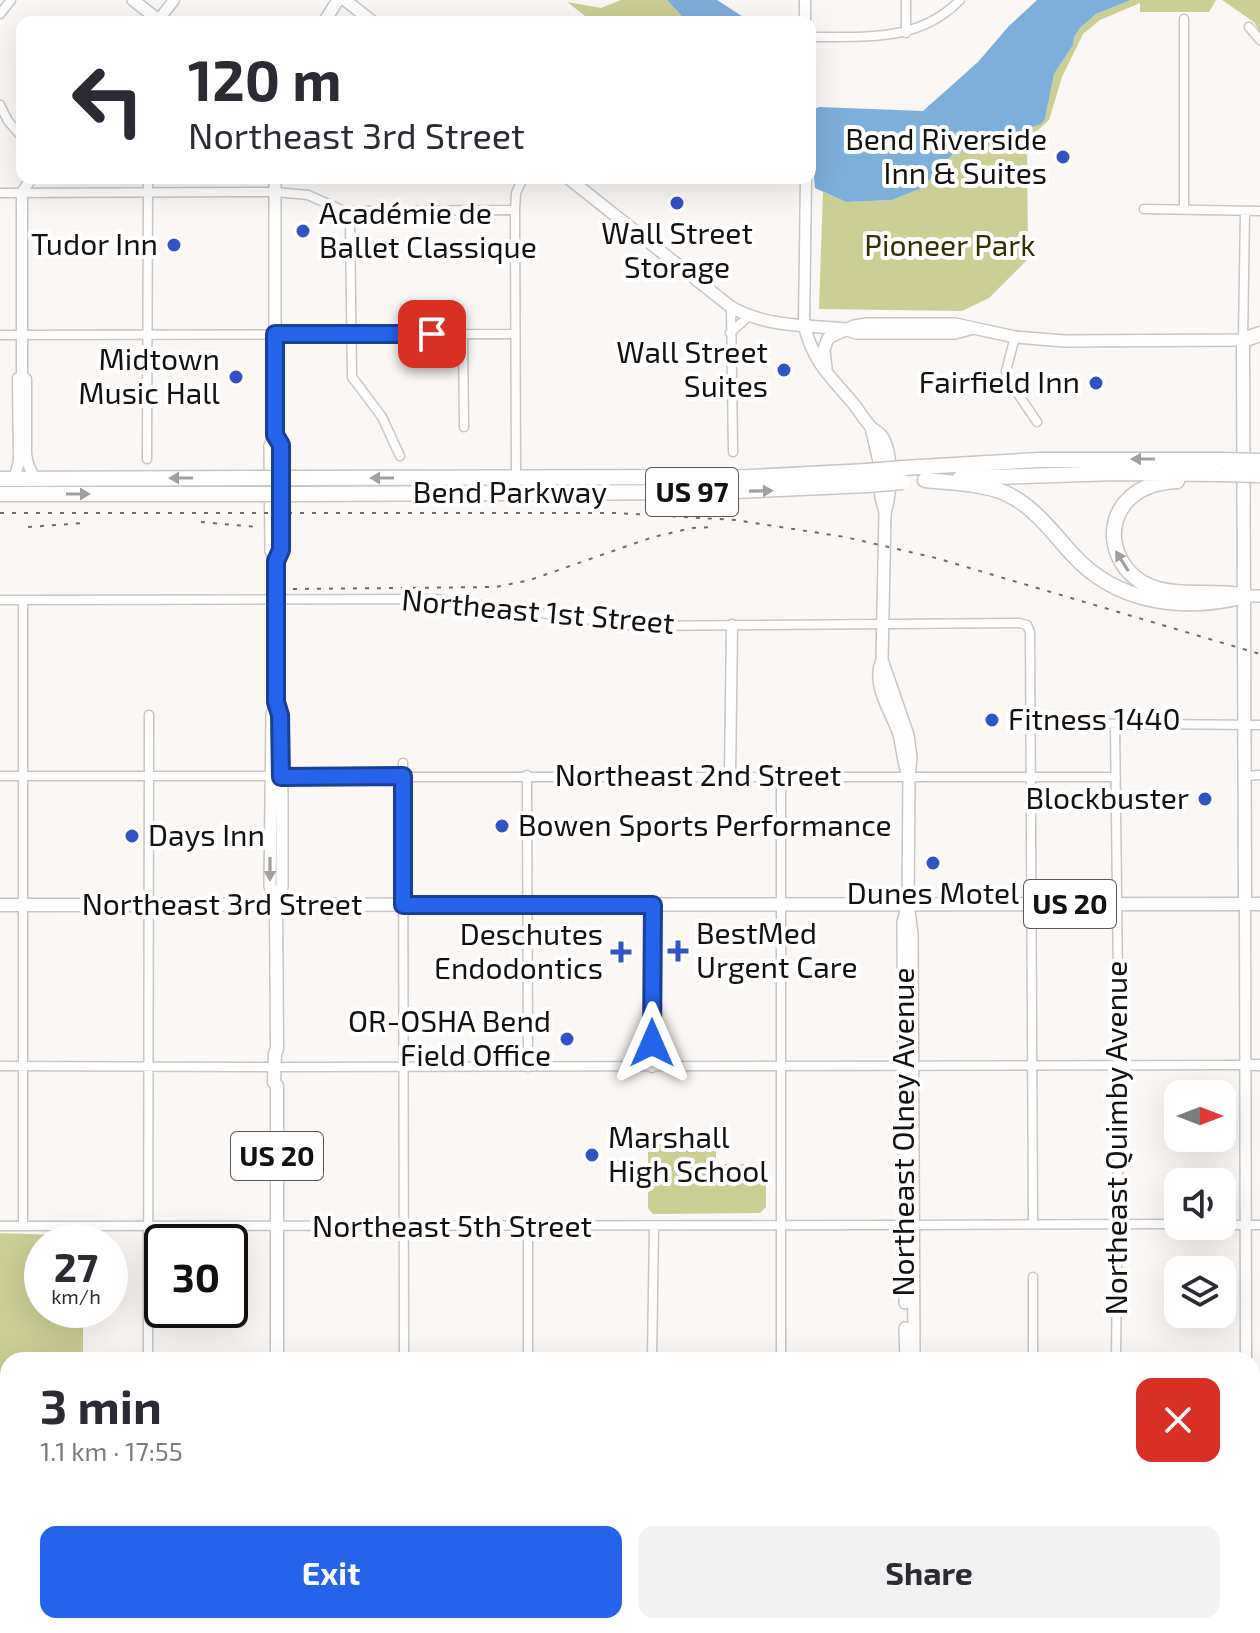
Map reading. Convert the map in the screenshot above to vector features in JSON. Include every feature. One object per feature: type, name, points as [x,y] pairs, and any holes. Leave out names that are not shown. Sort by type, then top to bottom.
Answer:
[{"type":"highway","points":[[1243,340],[1260,334]]},
{"type":"highway","points":[[1243,340],[1260,344]]},
{"type":"highway","name":"Bend Parkway","points":[[0,494],[270,499],[296,494],[713,492],[1039,460],[1220,469],[1260,475]]},
{"type":"highway","name":"Bend Parkway","points":[[7,479],[885,475],[925,480],[1220,469],[1260,461]]},
{"type":"highway","points":[[1220,469],[1158,483],[1131,497],[1115,521],[1115,552],[1122,565],[1147,585],[1163,590],[1244,596]]},
{"type":"highway","points":[[925,480],[990,488],[1021,502],[1094,574],[1132,594],[1171,603],[1219,603],[1244,596]]},
{"type":"main road","points":[[133,0],[153,16]]},
{"type":"main road","points":[[345,0],[365,16]]},
{"type":"main road","points":[[275,184],[275,435],[270,446],[270,499],[271,551],[276,561],[276,702],[280,715],[276,776],[282,886],[276,905]]},
{"type":"main road","points":[[576,184],[731,307],[748,317],[770,323],[845,329],[856,333],[955,333],[973,328]]},
{"type":"main road","points":[[827,377],[825,343],[828,338],[845,329],[867,324],[945,324],[1015,337],[1064,341],[1243,340],[1245,904]]},
{"type":"main road","points":[[917,333],[920,328],[945,324]]},
{"type":"main road","points":[[804,325],[813,353],[827,377]]},
{"type":"main road","name":"Northeast Olney Avenue","points":[[827,377],[851,400],[871,427],[885,475],[882,660],[878,669],[880,687],[899,735],[909,777],[908,904],[903,922],[908,1067],[906,1352]]},
{"type":"main road","points":[[1244,596],[1260,596]]},
{"type":"main road","name":"Northeast 3rd Street","points":[[0,905],[1260,904]]},
{"type":"main road","name":"US 20","points":[[276,905],[277,1067],[280,1083],[277,1086],[277,1352]]},
{"type":"main road","name":"Northeast Olney Avenue","points":[[908,1225],[914,1352]]},
{"type":"street","points":[[0,14],[11,0]]},
{"type":"street","points":[[906,0],[906,33]]},
{"type":"street","points":[[816,37],[906,33],[940,17],[960,0]]},
{"type":"street","points":[[1184,19],[1184,209]]},
{"type":"street","points":[[1249,27],[1260,40]]},
{"type":"street","points":[[0,105],[16,130]]},
{"type":"street","points":[[27,184],[22,193],[22,376],[26,379],[26,454],[35,479]]},
{"type":"street","points":[[147,459],[148,184]]},
{"type":"street","points":[[516,478],[515,210],[520,184]]},
{"type":"street","points":[[804,325],[806,184]]},
{"type":"street","points":[[0,193],[275,192],[308,195],[344,211],[515,210]]},
{"type":"street","points":[[1144,209],[1260,211]]},
{"type":"street","points":[[344,211],[350,225],[352,377],[382,417],[400,456]]},
{"type":"street","points":[[1243,340],[1245,211]]},
{"type":"street","points":[[731,307],[733,452]]},
{"type":"street","points":[[730,334],[748,317]]},
{"type":"street","points":[[0,335],[515,334]]},
{"type":"street","points":[[463,335],[464,427]]},
{"type":"street","points":[[1015,337],[1006,371],[1008,379],[1037,422]]},
{"type":"street","points":[[7,479],[19,462],[18,378],[22,376]]},
{"type":"street","name":"Northeast 1st Street","points":[[0,600],[435,599],[618,624],[1019,623],[1027,625],[1030,632],[1030,723]]},
{"type":"street","points":[[23,600],[23,1226]]},
{"type":"street","points":[[730,776],[732,625]]},
{"type":"street","points":[[148,1224],[149,715]]},
{"type":"street","points":[[1033,1224],[1030,723],[1260,725]]},
{"type":"street","name":"Northeast Quimby Avenue","points":[[1115,725],[1119,1067],[1116,1352]]},
{"type":"street","points":[[403,763],[404,1352]]},
{"type":"street","points":[[527,775],[528,1067]]},
{"type":"street","points":[[1245,776],[1260,775]]},
{"type":"street","name":"Northeast 2nd Street","points":[[0,776],[1116,777]]},
{"type":"street","points":[[781,776],[781,1352]]},
{"type":"street","points":[[1245,904],[1246,1352]]},
{"type":"street","points":[[652,1068],[653,905]]},
{"type":"street","points":[[0,1066],[652,1068],[1260,1065]]},
{"type":"street","name":"Northeast 5th Street","points":[[248,1227],[1164,1224]]},
{"type":"street","points":[[1236,1225],[1260,1225]]},
{"type":"street","name":"Northeast 5th Street","points":[[0,1226],[144,1226]]},
{"type":"street","points":[[528,1226],[528,1352]]},
{"type":"street","points":[[652,1352],[654,1226]]},
{"type":"street","points":[[1033,1277],[1033,1352]]},
{"type":"street","points":[[148,1328],[148,1352]]},
{"type":"green space","points":[[621,0],[667,0],[682,16],[585,16],[567,2],[601,8]]},
{"type":"green space","name":"Pioneer Park","points":[[1131,0],[1216,0],[1209,12],[1140,12],[1140,3],[1100,20],[1083,34],[1062,77],[1049,120],[1027,140],[1028,259],[989,298],[962,311],[819,309],[823,192],[846,202],[892,200],[922,188],[952,155],[1041,124],[1045,119],[1054,74],[1080,28],[1096,14]]},
{"type":"green space","points":[[1222,0],[1260,0],[1260,32],[1254,22]]},
{"type":"green space","points":[[653,1144],[716,1145],[716,1164],[766,1164],[766,1207],[760,1213],[653,1214],[648,1208],[648,1150]]},
{"type":"green space","points":[[0,1233],[24,1234],[24,1328],[83,1328],[83,1352],[0,1352]]},
{"type":"water","points":[[667,0],[717,0],[742,16],[682,16]]},
{"type":"water","points":[[1037,0],[1131,0],[1096,14],[1080,28],[1054,74],[1045,119],[1041,124],[952,155],[922,188],[892,200],[846,202],[815,188],[816,108],[923,111],[978,62]]},
{"type":"railway","points":[[0,513],[617,513],[735,520],[845,537],[936,558],[1260,654]]},
{"type":"railway","points":[[201,522],[257,527]]},
{"type":"railway","points":[[28,527],[84,523]]},
{"type":"railway","points":[[293,589],[496,587],[530,580],[653,537],[692,528],[714,527]]},
{"type":"place","name":"Bend Riverside Inn & Suites","points":[[1063,157]]},
{"type":"place","name":"Wall Street Storage","points":[[677,203]]},
{"type":"place","name":"Académie de Ballet Classique","points":[[303,231]]},
{"type":"place","name":"Tudor Inn","points":[[174,245]]},
{"type":"place","name":"Wall Street Suites","points":[[784,370]]},
{"type":"place","name":"Midtown Music Hall","points":[[236,377]]},
{"type":"place","name":"Fairfield Inn","points":[[1096,383]]},
{"type":"place","name":"Fitness 1440","points":[[992,720]]},
{"type":"place","name":"Blockbuster","points":[[1205,799]]},
{"type":"place","name":"Bowen Sports Performance","points":[[502,826]]},
{"type":"place","name":"Days Inn","points":[[132,836]]},
{"type":"place","name":"Dunes Motel","points":[[933,863]]},
{"type":"place","name":"BestMed Urgent Care","points":[[678,951]]},
{"type":"place","name":"Deschutes Endodontics","points":[[621,952]]},
{"type":"place","name":"OR-OSHA Bend Field Office","points":[[567,1039]]},
{"type":"place","name":"Marshall High School","points":[[592,1155]]},
{"type":"route","points":[[432,334],[275,334],[275,435],[281,445],[281,550],[276,561],[276,702],[280,715],[281,777],[403,776],[403,905],[653,905],[652,1043]]}]
